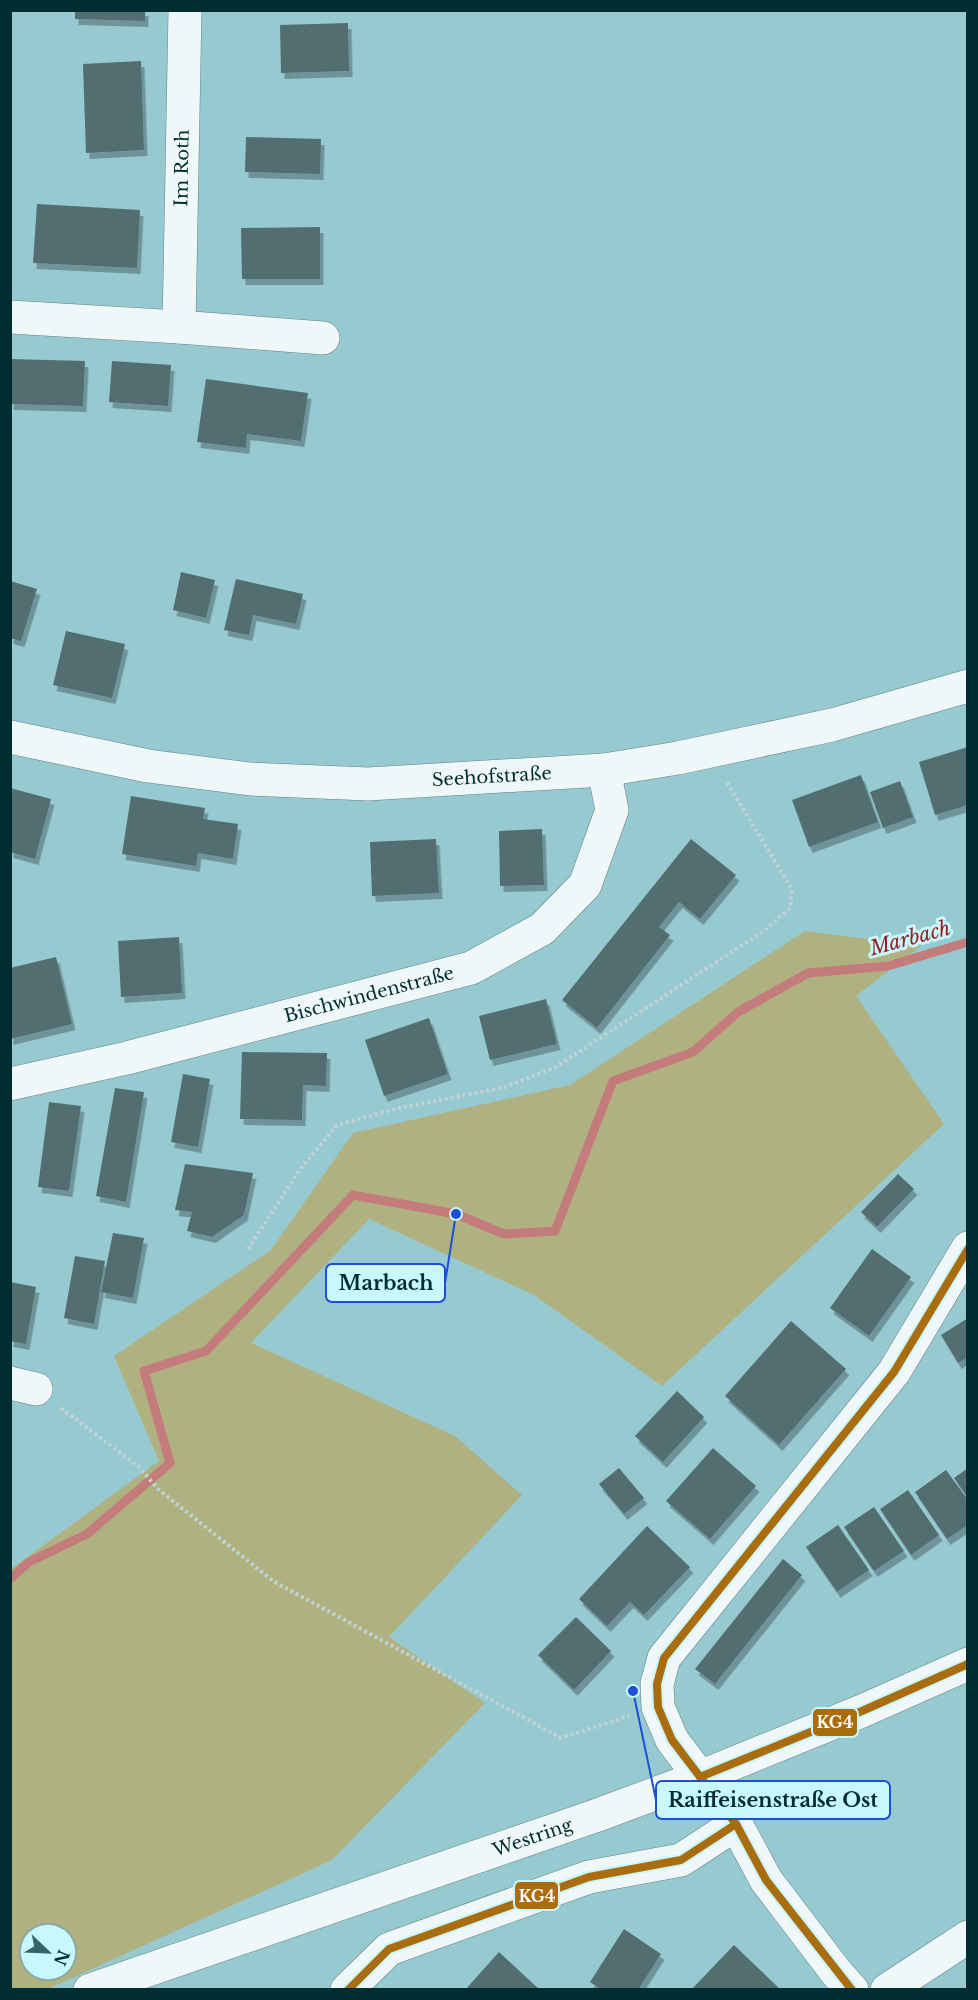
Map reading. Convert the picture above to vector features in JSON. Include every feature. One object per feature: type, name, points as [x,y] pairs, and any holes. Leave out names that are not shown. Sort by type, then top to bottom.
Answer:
[{"type":"street","name":"Im Roth","points":[[179,327],[185,10]]},
{"type":"street","points":[[10,317],[323,338]]},
{"type":"street","name":"Seehofstraße","points":[[10,737],[148,766],[250,779],[368,784],[604,770],[708,753],[832,725],[968,686]]},
{"type":"street","name":"Bischwindenstraße","points":[[10,1084],[139,1055],[471,968],[542,929],[585,885],[612,810],[604,770]]},
{"type":"street","points":[[852,1989],[766,1880],[736,1824],[672,1740],[658,1707],[657,1684],[664,1658],[894,1372],[968,1248]]},
{"type":"street","name":"Westring","points":[[90,1989],[700,1778],[968,1664]]},
{"type":"street","points":[[347,1989],[389,1949],[589,1877],[681,1860],[736,1824]]},
{"type":"street","points":[[887,1989],[968,1937]]},
{"type":"path","points":[[248,1249],[299,1171],[337,1125],[395,1109],[505,1087],[554,1068],[764,931],[790,908],[792,889],[708,753]]},
{"type":"path","points":[[23,1386],[139,1467],[158,1489],[273,1581],[561,1738],[658,1707]]},
{"type":"green space","points":[[805,931],[921,946],[856,996],[944,1124],[662,1386],[534,1295],[369,1219],[251,1343],[455,1436],[522,1495],[389,1637],[485,1703],[332,1860],[78,1975],[78,1922],[18,1922],[18,1982],[63,1982],[48,1989],[11,1989],[11,1569],[159,1461],[114,1356],[271,1250],[353,1133],[570,1085]]},
{"type":"building","points":[[75,10],[145,10],[145,21],[75,19]]},
{"type":"building","points":[[348,23],[349,71],[281,73],[280,25]]},
{"type":"building","points":[[141,61],[144,150],[86,153],[83,64]]},
{"type":"building","points":[[246,137],[321,139],[320,174],[245,172]]},
{"type":"building","points":[[37,204],[140,210],[137,268],[33,263]]},
{"type":"building","points":[[320,227],[320,279],[242,279],[241,228]]},
{"type":"building","points":[[10,359],[85,361],[83,406],[10,404]]},
{"type":"building","points":[[112,361],[171,365],[168,406],[109,402]]},
{"type":"building","points":[[206,379],[308,393],[301,441],[247,434],[246,448],[197,442]]},
{"type":"building","points":[[181,572],[215,580],[206,618],[173,610]]},
{"type":"building","points":[[236,579],[303,594],[296,624],[253,615],[249,635],[224,630]]},
{"type":"building","points":[[10,581],[37,589],[21,641],[10,638]]},
{"type":"building","points":[[66,631],[125,644],[112,698],[53,685]]},
{"type":"building","points":[[968,747],[968,805],[935,815],[919,762]]},
{"type":"building","points":[[861,775],[878,822],[809,847],[792,800]]},
{"type":"building","points":[[900,781],[913,817],[883,828],[870,792]]},
{"type":"building","points":[[10,788],[51,799],[35,859],[10,852]]},
{"type":"building","points":[[131,796],[205,808],[203,819],[238,824],[233,859],[198,853],[196,866],[122,854]]},
{"type":"building","points":[[542,829],[544,885],[500,886],[499,831]]},
{"type":"building","points":[[436,839],[439,893],[372,896],[370,842]]},
{"type":"building","points":[[691,839],[736,875],[700,919],[679,902],[659,927],[670,935],[597,1028],[562,1000]]},
{"type":"building","points":[[179,937],[182,993],[121,997],[118,941]]},
{"type":"building","points":[[56,957],[72,1024],[10,1039],[10,968]]},
{"type":"building","points":[[546,999],[557,1044],[490,1060],[479,1016]]},
{"type":"building","points":[[429,1018],[448,1074],[384,1096],[365,1040]]},
{"type":"building","points":[[242,1052],[327,1053],[326,1086],[303,1085],[302,1120],[240,1119]]},
{"type":"building","points":[[183,1074],[210,1079],[198,1147],[171,1142]]},
{"type":"building","points":[[115,1088],[144,1092],[126,1202],[96,1196]]},
{"type":"building","points":[[49,1102],[81,1106],[69,1191],[38,1187]]},
{"type":"building","points":[[185,1164],[253,1173],[244,1215],[212,1237],[187,1231],[192,1212],[175,1210]]},
{"type":"building","points":[[898,1174],[914,1189],[877,1227],[861,1212]]},
{"type":"building","points":[[113,1233],[144,1238],[133,1298],[101,1292]]},
{"type":"building","points":[[872,1249],[911,1277],[869,1336],[830,1308]]},
{"type":"building","points":[[75,1256],[105,1261],[94,1324],[64,1318]]},
{"type":"building","points":[[10,1282],[36,1287],[26,1344],[10,1341]]},
{"type":"building","points":[[968,1318],[968,1357],[958,1363],[941,1335]]},
{"type":"building","points":[[791,1321],[846,1369],[779,1445],[725,1396]]},
{"type":"building","points":[[677,1391],[704,1417],[663,1462],[635,1436]]},
{"type":"building","points":[[713,1448],[756,1486],[710,1539],[666,1501]]},
{"type":"building","points":[[619,1468],[644,1498],[624,1514],[599,1484]]},
{"type":"building","points":[[968,1468],[968,1498],[954,1478]]},
{"type":"building","points":[[946,1470],[968,1500],[968,1525],[947,1539],[915,1492]]},
{"type":"building","points":[[908,1490],[939,1535],[911,1555],[880,1509]]},
{"type":"building","points":[[874,1507],[904,1551],[874,1571],[844,1527]]},
{"type":"building","points":[[838,1525],[869,1570],[837,1592],[806,1547]]},
{"type":"building","points":[[647,1526],[690,1567],[644,1615],[630,1602],[607,1626],[579,1599]]},
{"type":"building","points":[[783,1559],[802,1575],[715,1684],[695,1669]]},
{"type":"building","points":[[576,1617],[611,1651],[574,1690],[538,1655]]},
{"type":"building","points":[[624,1929],[661,1954],[638,1990],[602,1990],[590,1982]]},
{"type":"building","points":[[734,1945],[781,1990],[691,1990]]},
{"type":"building","points":[[499,1952],[540,1990],[465,1990]]},
{"type":"waterway","name":"Marbach","points":[[10,1579],[29,1562],[87,1534],[170,1463],[144,1371],[206,1351],[353,1195],[456,1214],[504,1234],[555,1231],[613,1081],[693,1052],[738,1012],[808,973],[888,966],[968,942]]},
{"type":"transit line","name":"KG4","points":[[852,1990],[766,1880],[736,1824],[672,1740],[658,1707],[657,1684],[664,1658],[894,1372],[968,1249]]},
{"type":"transit line","name":"KG4","points":[[700,1777],[862,1711],[968,1664]]},
{"type":"transit line","name":"KG4","points":[[348,1990],[389,1949],[589,1877],[681,1860],[736,1824]]},
{"type":"place","name":"Marbach","points":[[456,1214]]},
{"type":"place","name":"Raiffeisenstraße Ost","points":[[633,1691]]}]
